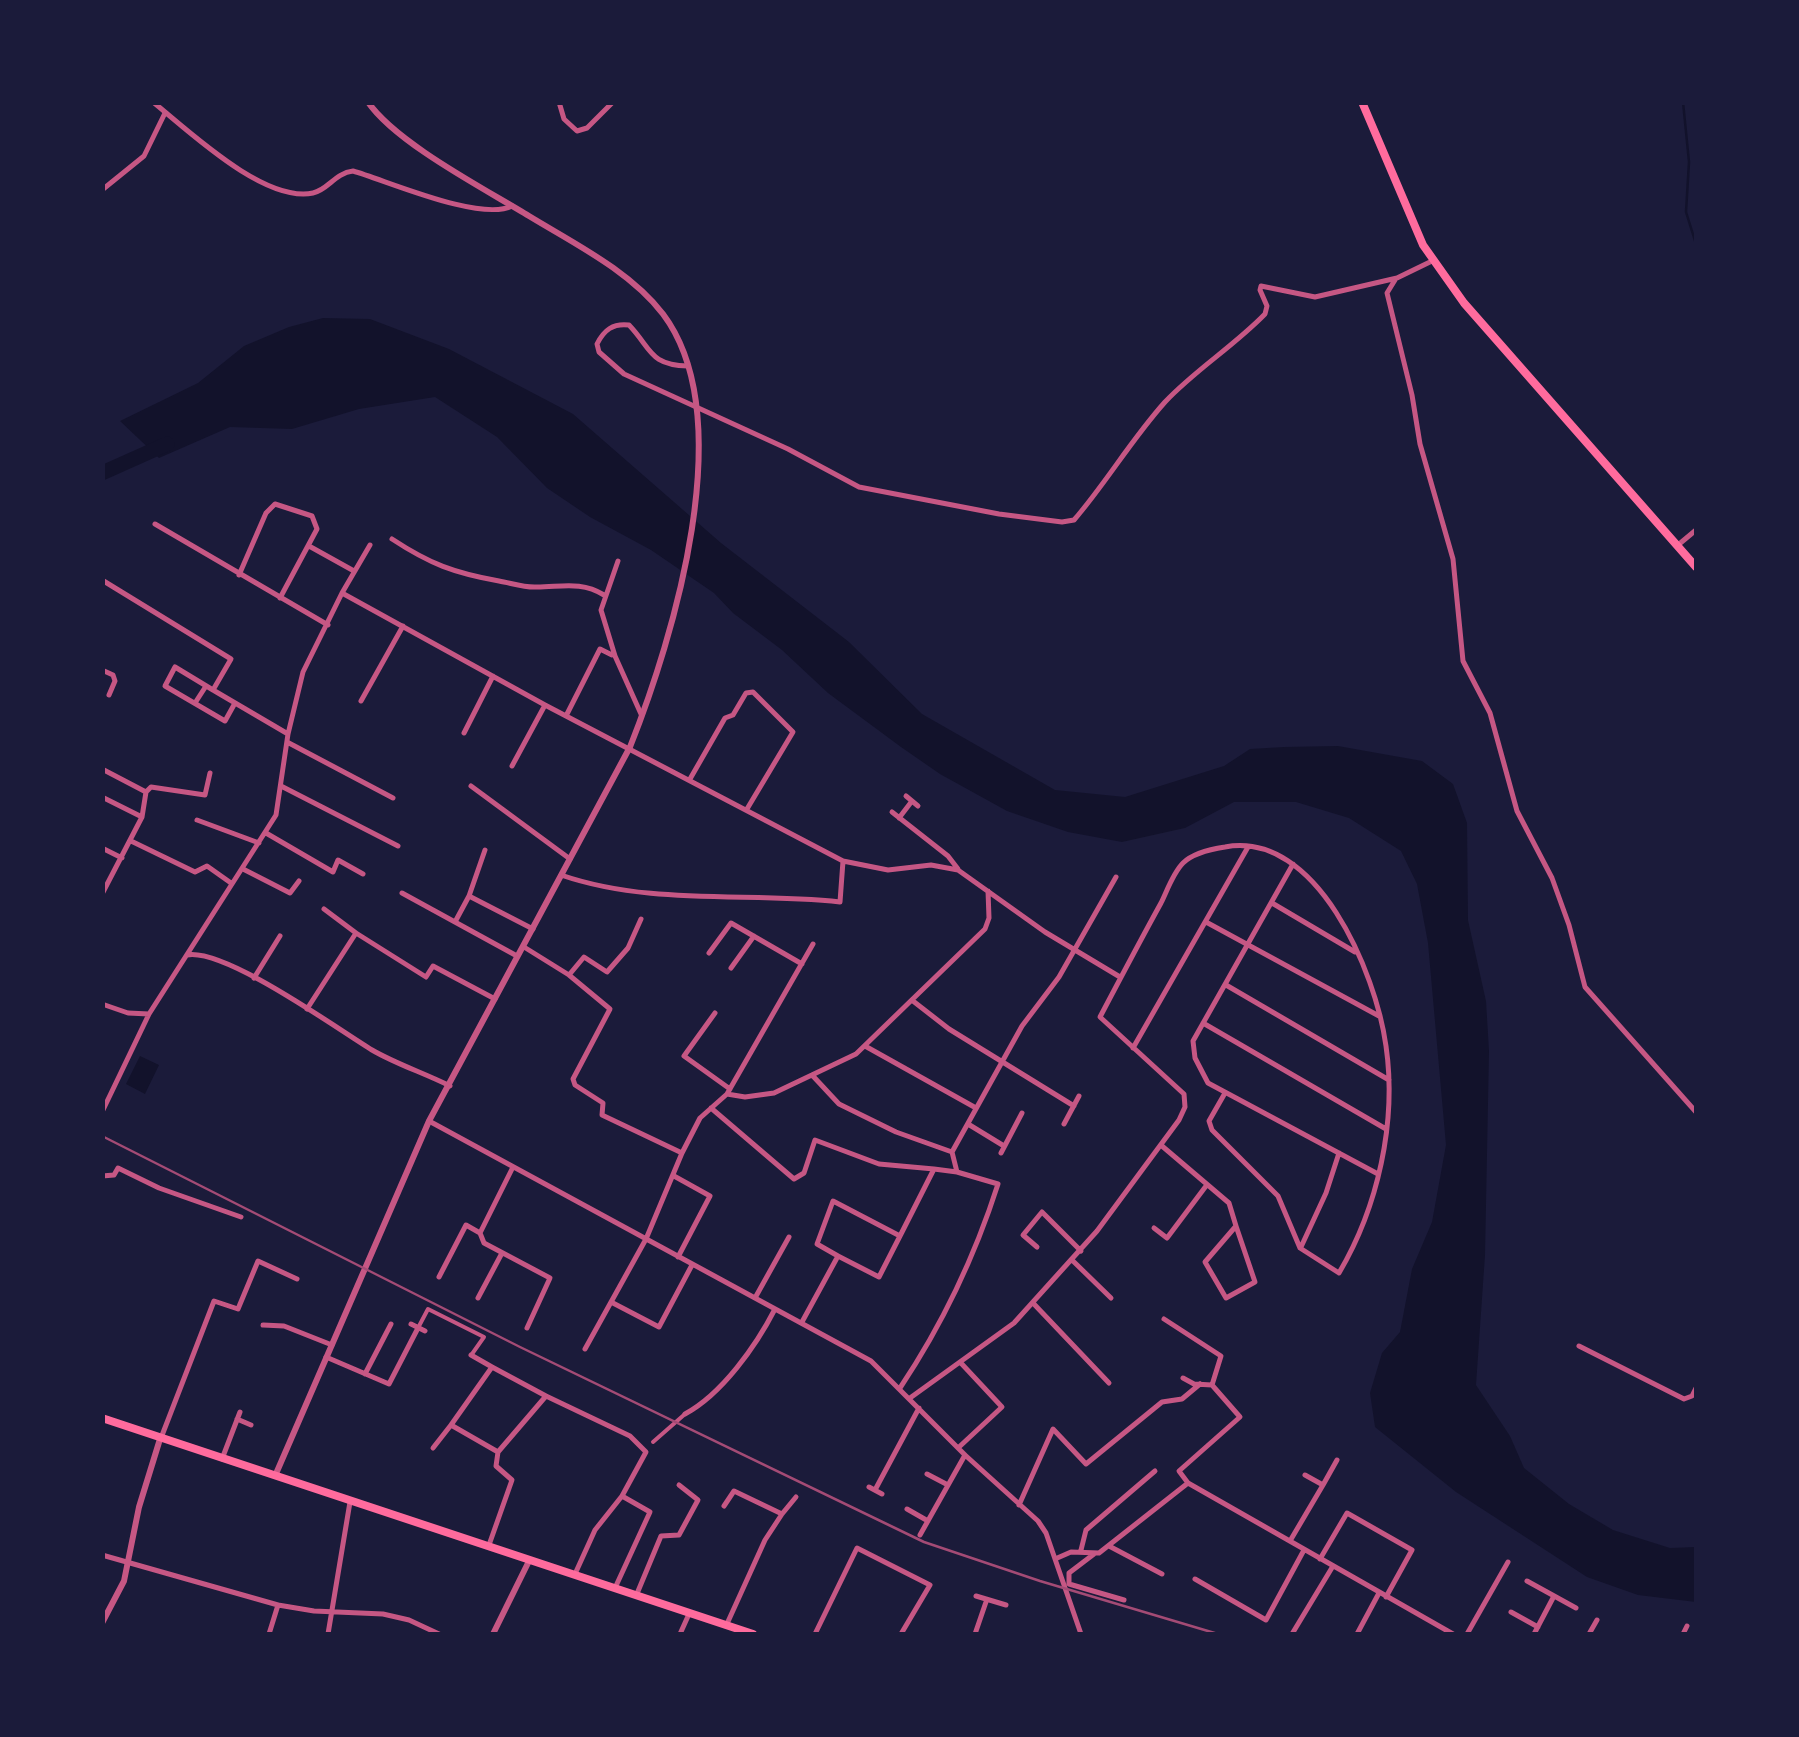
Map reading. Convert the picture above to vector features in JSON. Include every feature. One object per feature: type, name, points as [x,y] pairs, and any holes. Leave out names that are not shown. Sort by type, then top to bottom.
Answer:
[{"type":"main road","points":[[1362,102],[1432,261],[1464,303],[1696,566]]},
{"type":"main road","points":[[102,1418],[753,1634]]},
{"type":"street","points":[[152,102],[250,176],[292,194],[317,193],[343,172],[353,171],[480,209],[503,211],[513,206]]},
{"type":"street","points":[[275,1476],[428,1122],[524,948],[643,716],[685,578],[698,463],[694,396],[678,337],[636,284],[388,126],[368,102]]},
{"type":"street","points":[[559,102],[564,119],[577,131],[587,128],[614,102]]},
{"type":"street","points":[[102,190],[144,156],[165,112]]},
{"type":"street","points":[[688,366],[668,366],[656,360],[628,324],[609,328],[598,344],[599,352],[624,374],[788,449],[859,487],[1062,522],[1074,520],[1088,504],[1100,483],[1168,399],[1265,314],[1267,306],[1261,286],[1315,298],[1397,278],[1432,261]]},
{"type":"street","points":[[1397,278],[1387,293],[1420,444],[1454,559],[1464,661],[1490,713],[1516,811],[1555,888],[1585,987],[1696,1112]]},
{"type":"street","points":[[239,575],[266,513],[274,504],[312,516],[316,530],[280,598]]},
{"type":"street","points":[[155,524],[328,626]]},
{"type":"street","points":[[1678,545],[1696,530]]},
{"type":"street","points":[[392,539],[425,561],[454,573],[537,588],[553,584],[589,586],[604,595]]},
{"type":"street","points":[[102,1112],[149,1014],[276,815],[288,734],[303,672],[370,545]]},
{"type":"street","points":[[309,546],[355,572]]},
{"type":"street","points":[[618,561],[600,610],[615,656],[643,716]]},
{"type":"street","points":[[102,580],[231,659],[214,690]]},
{"type":"street","points":[[342,593],[544,705],[843,861],[888,870],[931,866],[958,870]]},
{"type":"street","points":[[361,700],[403,626]]},
{"type":"street","points":[[566,716],[600,649],[615,656]]},
{"type":"street","points":[[235,704],[225,720],[165,686],[175,667],[288,734]]},
{"type":"street","points":[[102,670],[113,676],[115,682],[108,695]]},
{"type":"street","points":[[464,732],[493,676]]},
{"type":"street","points":[[195,703],[206,686]]},
{"type":"street","points":[[690,779],[725,718],[734,715],[746,693],[753,692],[793,732],[747,809]]},
{"type":"street","points":[[512,766],[544,705]]},
{"type":"street","points":[[287,742],[394,798]]},
{"type":"street","points":[[102,769],[146,792]]},
{"type":"street","points":[[102,894],[142,818],[146,792],[151,787],[205,795],[210,772]]},
{"type":"street","points":[[281,786],[398,846]]},
{"type":"street","points":[[472,786],[570,859]]},
{"type":"street","points":[[102,797],[142,818]]},
{"type":"street","points":[[899,818],[909,798],[918,806]]},
{"type":"street","points":[[892,812],[948,856],[958,870],[1074,950],[1121,977]]},
{"type":"street","points":[[197,820],[259,843]]},
{"type":"street","points":[[266,832],[333,872],[338,860],[363,874]]},
{"type":"street","points":[[130,841],[195,872],[207,866],[231,884]]},
{"type":"street","points":[[1133,1048],[1249,845]]},
{"type":"street","points":[[910,1398],[1014,1323],[1073,1261],[1162,1146],[1185,1107],[1184,1094],[1100,1017],[1183,864],[1211,850],[1249,845],[1273,851],[1293,864],[1331,906],[1359,954],[1380,1017],[1389,1080],[1386,1129],[1364,1222],[1340,1272],[1300,1248],[1278,1196],[1212,1130],[1210,1122],[1225,1092]]},
{"type":"street","points":[[102,848],[122,858]]},
{"type":"street","points":[[455,922],[485,850]]},
{"type":"street","points":[[561,875],[602,889],[840,902],[843,861]]},
{"type":"street","points":[[1293,864],[1193,1041],[1194,1058],[1208,1082],[1378,1174]]},
{"type":"street","points":[[243,869],[290,897],[299,881]]},
{"type":"street","points":[[956,1172],[952,1152],[1002,1059],[1074,950],[1116,877]]},
{"type":"street","points":[[715,1013],[684,1056],[729,1092],[745,1097],[774,1093],[856,1054],[986,929],[988,891]]},
{"type":"street","points":[[402,893],[518,957]]},
{"type":"street","points":[[469,896],[533,929]]},
{"type":"street","points":[[1272,903],[1359,954]]},
{"type":"street","points":[[324,909],[426,977],[433,966],[495,998]]},
{"type":"street","points":[[568,975],[584,957],[607,972],[628,948],[641,919]]},
{"type":"street","points":[[1206,922],[1380,1017]]},
{"type":"street","points":[[709,953],[731,923],[802,964]]},
{"type":"street","points":[[308,1009],[356,933]]},
{"type":"street","points":[[254,978],[280,936]]},
{"type":"street","points":[[731,968],[754,936]]},
{"type":"street","points":[[585,1349],[646,1239],[700,1118],[729,1092],[813,944]]},
{"type":"street","points":[[524,948],[568,975],[610,1009],[573,1079],[575,1085],[603,1103],[602,1115],[682,1153]]},
{"type":"street","points":[[186,955],[200,956],[254,978],[376,1052],[450,1086]]},
{"type":"street","points":[[1226,986],[1389,1080]]},
{"type":"street","points":[[912,1001],[949,1029],[1074,1106]]},
{"type":"street","points":[[102,1004],[128,1013],[149,1014]]},
{"type":"street","points":[[1204,1023],[1386,1129]]},
{"type":"street","points":[[864,1046],[976,1108]]},
{"type":"street","points":[[812,1075],[839,1104],[896,1132],[952,1152]]},
{"type":"street","points":[[1064,1124],[1079,1096]]},
{"type":"street","points":[[711,1108],[794,1179],[804,1173],[815,1140],[878,1164],[956,1172],[998,1184],[981,1238],[926,1350],[900,1388]]},
{"type":"street","points":[[968,1124],[1003,1150],[1022,1114]]},
{"type":"street","points":[[428,1122],[871,1361],[1046,1532],[1081,1634]]},
{"type":"street","points":[[1162,1146],[1229,1203],[1255,1282],[1226,1298],[1205,1262],[1236,1226]]},
{"type":"street","points":[[1300,1248],[1326,1193],[1339,1153]]},
{"type":"street","points":[[480,1233],[513,1167]]},
{"type":"street","points":[[102,1176],[114,1175],[118,1168],[159,1188],[241,1217]]},
{"type":"street","points":[[900,1236],[834,1202],[816,1244],[880,1278],[934,1170]]},
{"type":"street","points":[[674,1176],[710,1196],[678,1257]]},
{"type":"street","points":[[1154,1228],[1167,1238],[1207,1185]]},
{"type":"street","points":[[1037,1246],[1024,1235],[1042,1212],[1080,1251]]},
{"type":"street","points":[[439,1277],[466,1225],[480,1233],[484,1243],[550,1278],[527,1328]]},
{"type":"street","points":[[755,1298],[790,1237]]},
{"type":"street","points":[[478,1298],[502,1253]]},
{"type":"street","points":[[802,1322],[838,1256]]},
{"type":"street","points":[[102,1623],[120,1594],[139,1507],[160,1439],[214,1301],[238,1309],[258,1261],[297,1279]]},
{"type":"street","points":[[1073,1261],[1111,1298]]},
{"type":"street","points":[[611,1302],[658,1328],[692,1265]]},
{"type":"street","points":[[1033,1303],[1109,1383]]},
{"type":"street","points":[[326,1357],[389,1384],[422,1330],[428,1309],[484,1337],[471,1355],[630,1436],[646,1452]]},
{"type":"street","points":[[574,1576],[595,1530],[622,1496],[653,1442],[743,1361],[775,1309]]},
{"type":"street","points":[[1164,1319],[1221,1356],[1212,1385]]},
{"type":"street","points":[[365,1374],[391,1324]]},
{"type":"street","points":[[411,1324],[422,1330]]},
{"type":"street","points":[[263,1325],[284,1326],[332,1344]]},
{"type":"street","points":[[1579,1346],[1684,1399],[1690,1399],[1696,1388]]},
{"type":"street","points":[[958,1448],[1002,1407],[960,1362]]},
{"type":"street","points":[[434,1448],[492,1367]]},
{"type":"street","points":[[1183,1378],[1212,1385],[1240,1416],[1180,1472],[1188,1483],[1453,1634]]},
{"type":"street","points":[[1019,1505],[1053,1428],[1086,1464],[1162,1402],[1182,1399],[1200,1384]]},
{"type":"street","points":[[487,1548],[512,1480],[496,1466],[498,1452],[546,1396]]},
{"type":"street","points":[[876,1490],[919,1408]]},
{"type":"street","points":[[222,1459],[239,1416],[251,1425]]},
{"type":"street","points":[[451,1425],[498,1452]]},
{"type":"street","points":[[920,1535],[965,1455]]},
{"type":"street","points":[[1290,1541],[1337,1460]]},
{"type":"street","points":[[1081,1550],[1086,1530],[1154,1471]]},
{"type":"street","points":[[927,1474],[948,1486]]},
{"type":"street","points":[[1305,1474],[1323,1485]]},
{"type":"street","points":[[1124,1600],[1069,1584],[1068,1573],[1110,1546],[1188,1483]]},
{"type":"street","points":[[636,1596],[661,1536],[679,1535],[698,1500],[679,1486]]},
{"type":"street","points":[[724,1506],[734,1491],[782,1514]]},
{"type":"street","points":[[614,1589],[650,1512],[622,1496]]},
{"type":"street","points":[[726,1626],[765,1540],[796,1497]]},
{"type":"street","points":[[328,1634],[350,1502]]},
{"type":"street","points":[[907,1510],[928,1521]]},
{"type":"street","points":[[1320,1559],[1348,1513],[1412,1550],[1357,1634]]},
{"type":"street","points":[[1110,1546],[1162,1574]]},
{"type":"street","points":[[815,1634],[857,1548],[930,1585],[901,1634]]},
{"type":"street","points":[[1055,1559],[1081,1550],[1094,1554]]},
{"type":"street","points":[[1195,1579],[1266,1620],[1304,1550]]},
{"type":"street","points":[[102,1554],[278,1605],[383,1614],[409,1620],[439,1634]]},
{"type":"street","points":[[493,1634],[529,1561]]},
{"type":"street","points":[[1468,1634],[1508,1562]]},
{"type":"street","points":[[1292,1634],[1333,1566]]},
{"type":"street","points":[[1527,1581],[1576,1608]]},
{"type":"street","points":[[976,1596],[1006,1605]]},
{"type":"street","points":[[1534,1634],[1554,1596]]},
{"type":"street","points":[[975,1634],[987,1599]]},
{"type":"street","points":[[269,1634],[278,1605]]},
{"type":"street","points":[[1511,1612],[1538,1627]]},
{"type":"street","points":[[680,1634],[689,1614]]},
{"type":"street","points":[[1589,1634],[1597,1620]]},
{"type":"street","points":[[1683,1634],[1687,1626]]},
{"type":"shaded area","points":[[323,318],[370,319],[449,349],[573,414],[721,543],[849,642],[922,714],[1055,790],[1125,797],[1224,766],[1250,749],[1338,746],[1422,761],[1453,784],[1467,823],[1468,920],[1486,1001],[1489,1051],[1485,1255],[1476,1385],[1510,1436],[1524,1468],[1569,1504],[1613,1530],[1670,1548],[1696,1547],[1696,1602],[1638,1595],[1587,1577],[1456,1492],[1375,1427],[1370,1393],[1382,1353],[1400,1332],[1412,1269],[1432,1222],[1446,1145],[1428,943],[1417,884],[1401,851],[1349,818],[1296,802],[1234,802],[1185,828],[1122,842],[1068,832],[1007,811],[901,747],[828,693],[714,593],[547,488],[497,437],[435,397],[359,409],[292,429],[230,427],[159,458],[120,421],[198,383],[244,346]]},
{"type":"shaded area","points":[[140,1056],[159,1065],[145,1094],[126,1084]]},
{"type":"waterway","points":[[1683,102],[1689,162],[1686,212],[1696,244]]},
{"type":"waterway","points":[[102,473],[167,444]]},
{"type":"railway","points":[[102,1136],[520,1347],[924,1542],[1218,1634]]}]
